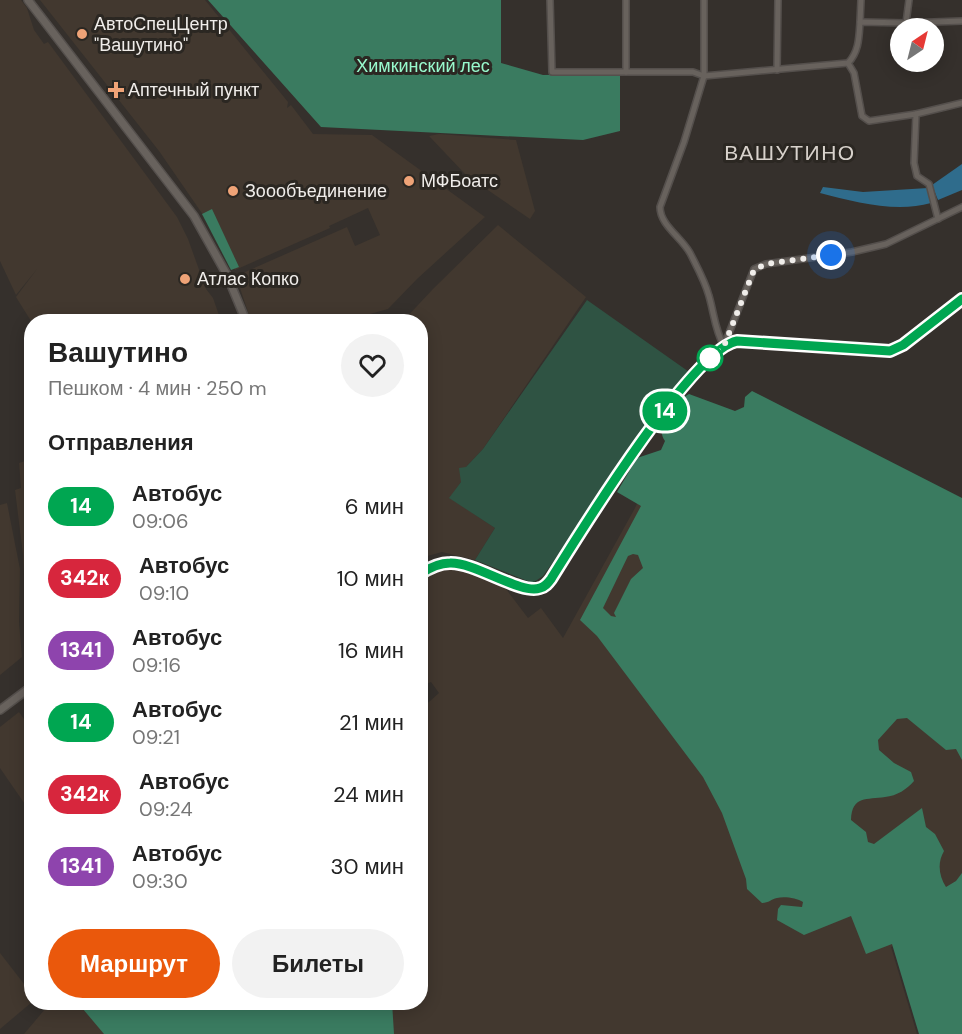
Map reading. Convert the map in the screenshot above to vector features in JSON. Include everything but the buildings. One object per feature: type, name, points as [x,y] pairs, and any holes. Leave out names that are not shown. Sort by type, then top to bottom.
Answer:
[{"type":"street","points":[[28,0],[194,216],[227,275],[243,314]]},
{"type":"street","points":[[550,0],[552,72],[693,72],[704,75],[848,63],[854,58],[858,45],[861,0]]},
{"type":"street","points":[[626,0],[626,72]]},
{"type":"street","points":[[704,0],[704,75],[684,142],[660,207],[660,213],[667,225],[685,244],[700,272],[709,296],[718,336],[724,346]]},
{"type":"street","points":[[777,70],[778,0]]},
{"type":"street","points":[[907,18],[909,0]]},
{"type":"street","points":[[944,22],[962,21]]},
{"type":"street","points":[[860,22],[890,23]]},
{"type":"street","points":[[848,63],[854,73],[862,116],[865,120],[916,114],[962,103]]},
{"type":"street","points":[[916,114],[914,163],[917,176],[929,184],[938,219]]},
{"type":"street","points":[[724,346],[754,270],[766,264],[852,252],[886,244],[962,207]]},
{"type":"street","points":[[428,569],[451,562],[523,587],[537,589],[544,586],[551,579],[602,499],[650,431],[690,379],[724,346],[737,341],[890,351],[903,345],[962,299]]},
{"type":"street","points":[[0,710],[24,692]]},
{"type":"shaded area","points":[[0,0],[21,0],[27,8],[34,30],[44,44],[48,42],[177,217],[219,314],[27,314],[16,297],[37,269],[16,295],[0,261]]},
{"type":"shaded area","points":[[40,0],[205,0],[288,102],[287,108],[291,105],[313,134],[372,135],[485,217],[417,279],[388,309],[370,314],[249,314],[236,276],[347,227],[355,246],[380,235],[368,208],[329,226],[330,228],[235,270],[230,254],[159,151]]},
{"type":"shaded area","points":[[439,134],[516,140],[535,211],[530,219],[466,175],[429,136]]},
{"type":"shaded area","points":[[498,225],[586,297],[483,449],[466,467],[461,482],[450,498],[495,528],[475,560],[442,552],[428,556],[428,314],[410,314]]},
{"type":"shaded area","points":[[691,396],[962,521],[962,917],[891,947],[917,1034],[24,1034],[44,1010],[428,1010],[428,703],[439,693],[431,682],[428,683],[428,575],[441,568],[471,573],[506,589],[528,618],[541,608],[563,638],[635,508]]},
{"type":"shaded area","points":[[24,461],[24,575],[15,490],[21,488],[19,463]]},
{"type":"shaded area","points":[[7,503],[20,569],[19,622],[22,657],[0,675],[0,505]]},
{"type":"shaded area","points":[[19,712],[24,719],[24,803],[0,768],[0,727]]},
{"type":"shaded area","points":[[0,953],[24,984],[24,1009],[0,1029]]},
{"type":"green space","name":"Химкинский лес","points":[[208,0],[501,0],[501,63],[543,75],[620,74],[620,131],[583,140],[321,127]]},
{"type":"green space","points":[[212,209],[239,267],[231,270],[202,214]]},
{"type":"green space","points":[[587,300],[692,374],[627,459],[543,576],[530,582],[475,560],[495,528],[449,498],[461,482],[459,468],[466,467],[483,449]]},
{"type":"green space","points":[[752,391],[962,498],[962,760],[956,749],[946,750],[907,718],[897,719],[878,740],[879,750],[894,763],[911,772],[914,781],[894,795],[862,800],[857,803],[854,806],[851,820],[866,832],[868,842],[874,844],[922,808],[926,827],[935,834],[944,851],[940,860],[940,869],[946,887],[956,881],[962,873],[962,1034],[919,1034],[892,944],[866,954],[851,916],[804,935],[777,920],[778,909],[781,905],[802,907],[803,902],[783,897],[762,903],[747,889],[746,879],[722,813],[703,777],[597,636],[580,620],[641,506],[617,492],[637,458],[661,450],[665,441],[662,434],[664,424],[670,414],[679,416],[684,397],[689,394],[735,411],[744,407],[745,397]],"holes":[[[638,555],[643,568],[631,579],[614,613],[616,617],[611,616],[603,608],[628,556]]]},
{"type":"green space","points":[[84,1010],[392,1010],[394,1034],[104,1034]]},
{"type":"water","points":[[962,164],[962,190],[938,200],[932,185]]},
{"type":"water","points":[[823,187],[863,192],[928,188],[931,203],[904,207],[876,205],[820,193]]},
{"type":"bus line","name":"14","points":[[428,569],[445,563],[458,563],[523,587],[537,589],[544,586],[551,579],[626,464],[682,388],[724,346],[737,341],[890,351],[903,345],[962,299]]},
{"type":"place","name":"АвтоСпецЦентр \"Вашутино\"","points":[[82,34]]},
{"type":"place","name":"Аптечный пункт","points":[[116,90]]},
{"type":"place","name":"МФБоатс","points":[[409,181]]},
{"type":"place","name":"Зоообъединение","points":[[233,191]]},
{"type":"place","name":"Атлас Копко","points":[[185,279]]},
{"type":"district","name":"ВАШУТИНО","points":[[790,153]]},
{"type":"route","points":[[710,358],[724,346],[754,270],[766,264],[831,255]]}]
